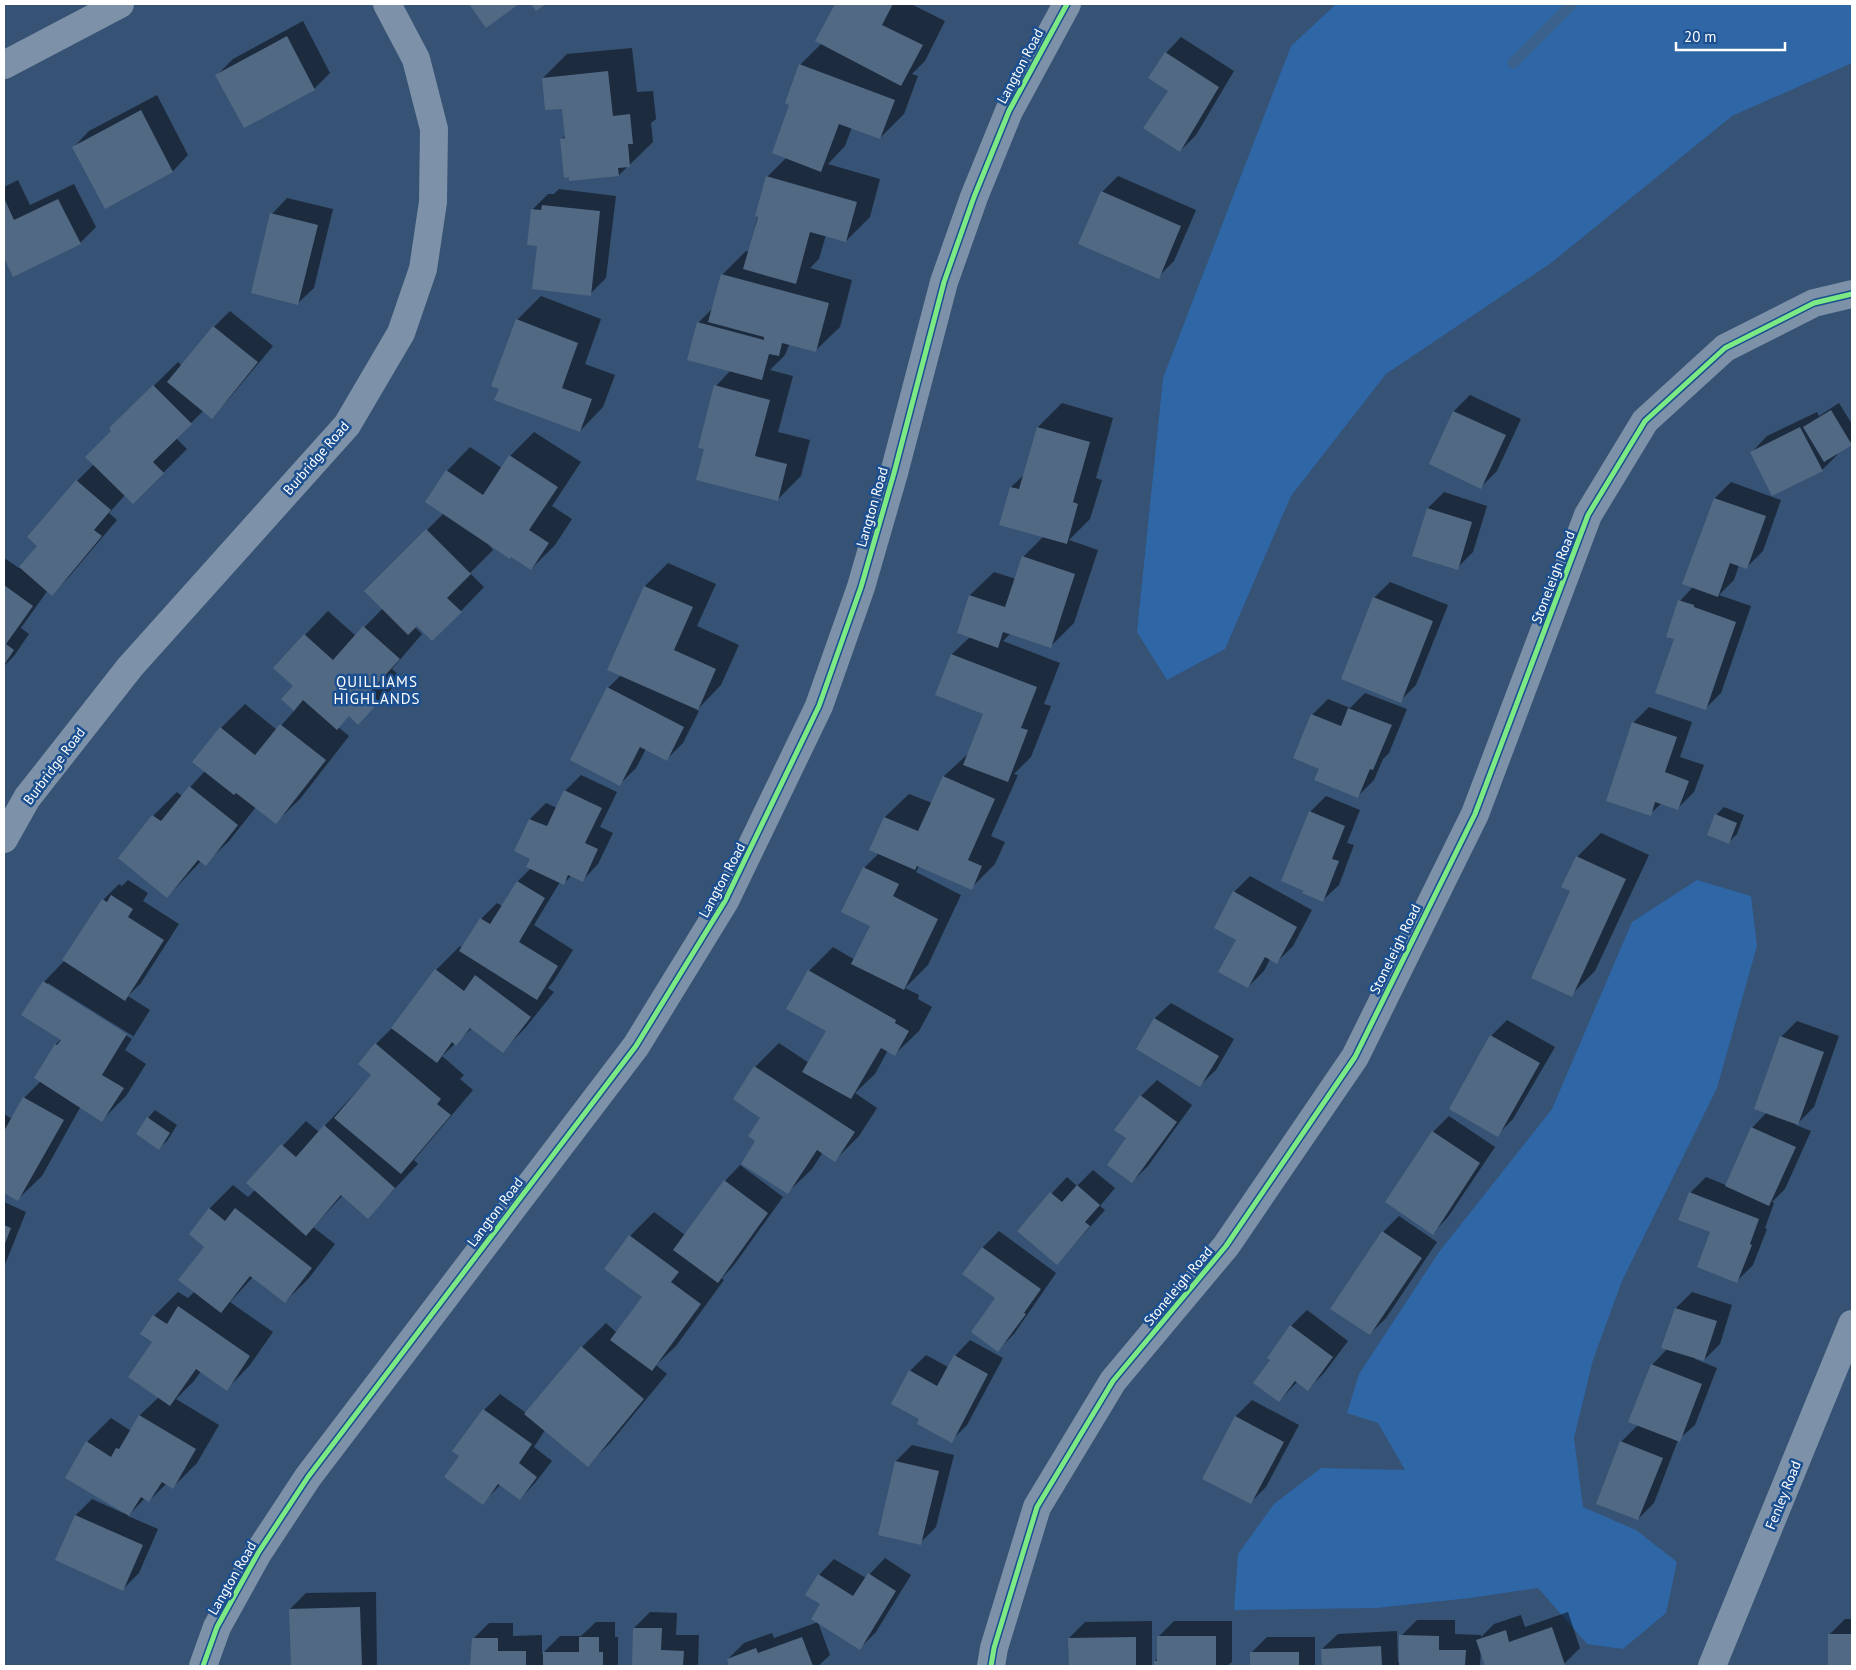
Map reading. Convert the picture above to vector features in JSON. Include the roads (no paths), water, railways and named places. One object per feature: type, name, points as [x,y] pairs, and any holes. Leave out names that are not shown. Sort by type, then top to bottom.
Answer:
[{"type":"street","points":[[4,65],[120,4]]},
{"type":"street","name":"Burbridge Road","points":[[4,839],[27,798],[130,667],[347,425],[402,333],[423,269],[433,202],[434,129],[416,59],[387,4]]},
{"type":"street","name":"Langton Road","points":[[203,1666],[217,1627],[258,1553],[308,1477],[636,1046],[725,902],[819,706],[861,587],[894,474],[944,282],[974,197],[1009,111],[1067,4]]},
{"type":"street","name":"Stoneleigh Road","points":[[991,1666],[994,1648],[1037,1507],[1113,1381],[1226,1246],[1354,1057],[1475,814],[1588,515],[1644,421],[1725,348],[1814,304],[1852,294]]},
{"type":"street","name":"Fenley Road","points":[[1712,1666],[1852,1324]]},
{"type":"waterway","points":[[1513,63],[1572,4]]},
{"type":"district","name":"QUILLIAMS HIGHLANDS","points":[[377,690]]}]
